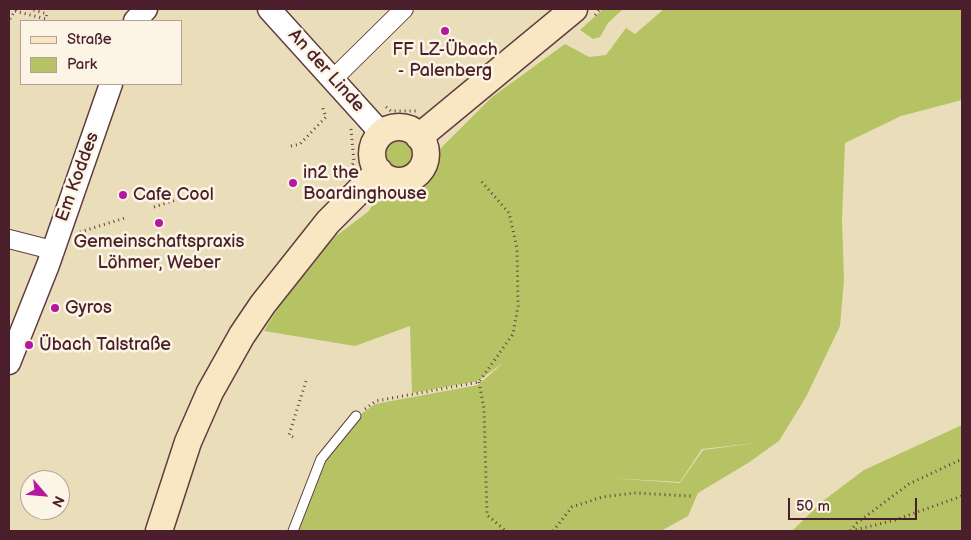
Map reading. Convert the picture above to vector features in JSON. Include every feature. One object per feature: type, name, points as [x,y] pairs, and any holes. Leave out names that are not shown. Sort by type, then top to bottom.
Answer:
[{"type":"main road","points":[[419,137],[574,9]]},
{"type":"main road","points":[[373,124],[391,129],[401,127],[411,130],[419,137],[424,146],[426,156],[416,174],[407,180],[397,181],[387,178],[379,171],[373,162],[372,152],[375,142],[373,124]]},
{"type":"main road","points":[[159,531],[188,442],[210,392],[242,335],[263,304],[328,222],[379,171]]},
{"type":"street","points":[[136,20],[146,9]]},
{"type":"street","name":"An der Linde","points":[[269,9],[373,124]]},
{"type":"street","points":[[333,79],[404,9]]},
{"type":"street","name":"Em Koddes","points":[[9,363],[108,94]]},
{"type":"street","points":[[9,239],[52,250]]},
{"type":"lane","points":[[293,531],[321,459],[356,416]]},
{"type":"path","points":[[10,19],[16,10],[46,19],[47,14],[30,9]]},
{"type":"path","points":[[373,124],[379,103],[391,111],[420,111]]},
{"type":"path","points":[[291,146],[300,144],[326,117],[322,106]]},
{"type":"path","points":[[356,416],[376,402],[479,382],[513,334],[518,306],[518,248],[509,213],[481,181]]},
{"type":"path","points":[[154,207],[178,199]]},
{"type":"path","points":[[60,228],[79,233],[125,218]]},
{"type":"path","points":[[293,437],[288,435],[306,381]]},
{"type":"path","points":[[479,382],[484,409],[487,515],[506,531]]},
{"type":"path","points":[[851,531],[857,523],[908,484],[962,459]]},
{"type":"path","points":[[553,531],[572,507],[602,497],[634,492],[691,496]]},
{"type":"path","points":[[851,531],[895,520],[962,496]]},
{"type":"green space","points":[[603,9],[622,10],[608,23],[600,37],[593,39],[580,30]]},
{"type":"green space","points":[[664,9],[962,9],[962,100],[901,116],[845,143],[842,220],[844,280],[840,326],[806,397],[779,441],[748,463],[698,493],[688,516],[661,531],[295,531],[323,461],[357,417],[375,404],[478,385],[503,363],[478,381],[412,393],[410,326],[355,346],[264,331],[281,303],[309,265],[336,236],[369,211],[373,204],[388,194],[403,198],[412,195],[431,180],[438,164],[439,150],[492,97],[565,44],[589,57],[606,55],[626,28],[635,34]],"holes":[[[756,443],[703,450],[680,483],[608,478],[680,482],[702,449]]]},
{"type":"green space","points":[[398,139],[405,140],[410,144],[414,149],[414,163],[410,168],[405,172],[398,173],[391,172],[386,168],[382,163],[381,156],[382,149],[386,144],[391,140]]},
{"type":"green space","points":[[962,425],[962,531],[792,531],[824,500],[864,470]]},
{"type":"place","name":"FF LZ-Übach - Palenberg","points":[[445,31]]},
{"type":"place","name":"in2 the Boardinghouse","points":[[293,183]]},
{"type":"place","name":"Cafe Cool","points":[[123,195]]},
{"type":"place","name":"Gemeinschaftspraxis Löhmer, Weber","points":[[159,223]]},
{"type":"place","name":"Gyros","points":[[55,308]]},
{"type":"place","name":"Übach Talstraße","points":[[29,345]]}]
